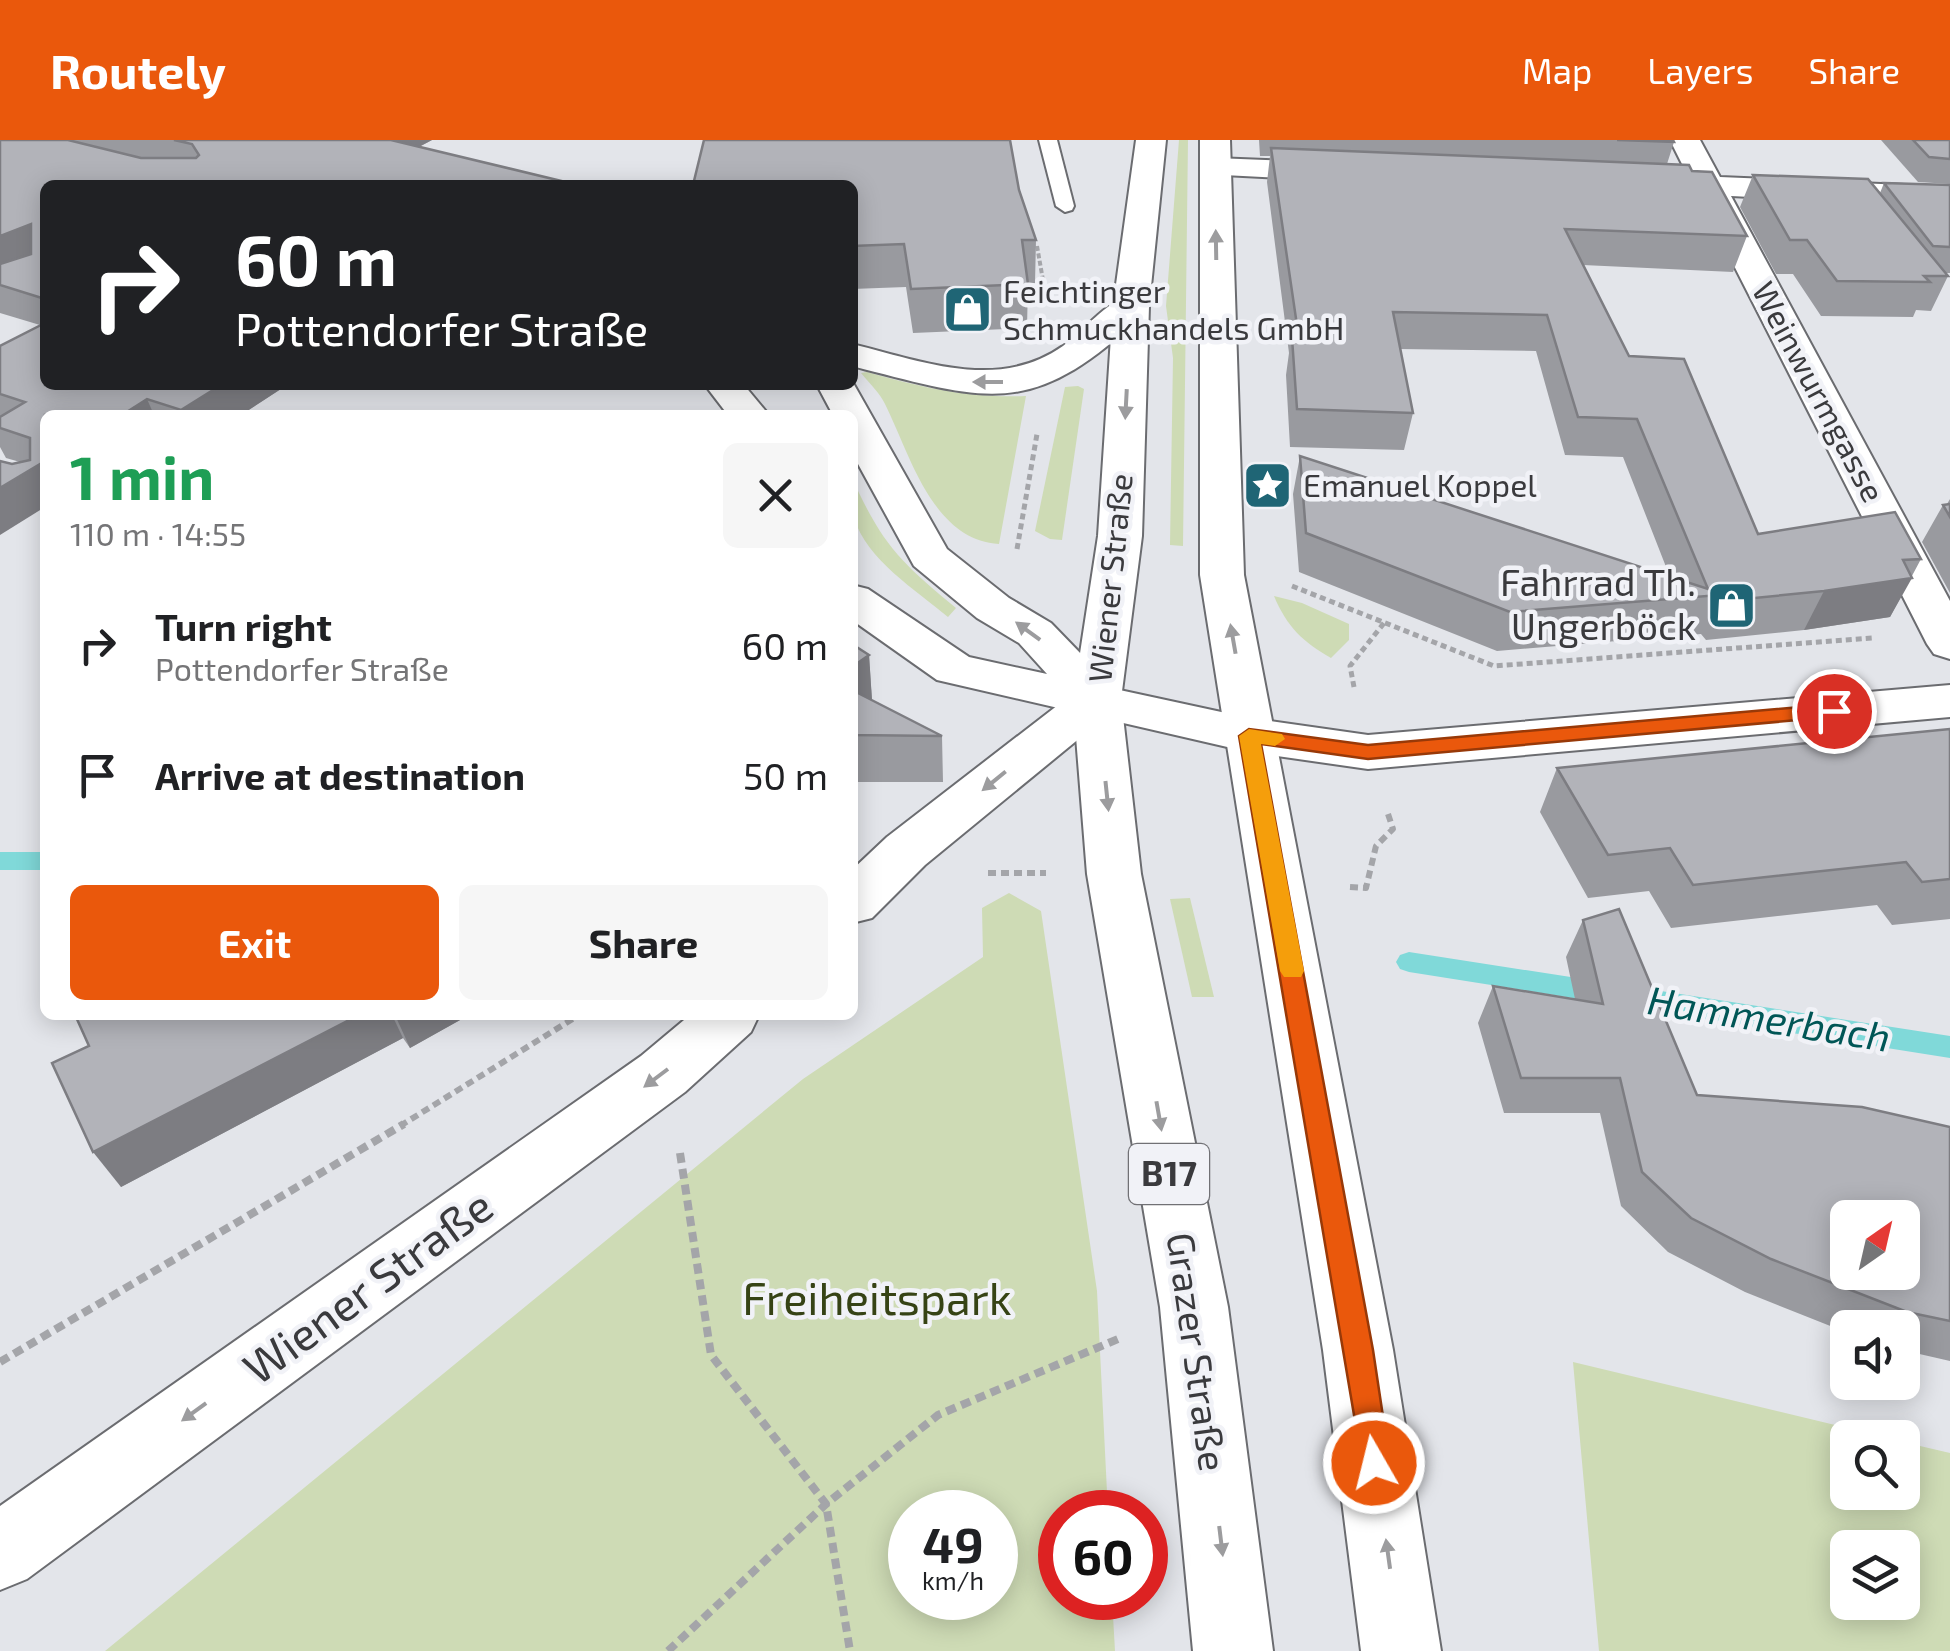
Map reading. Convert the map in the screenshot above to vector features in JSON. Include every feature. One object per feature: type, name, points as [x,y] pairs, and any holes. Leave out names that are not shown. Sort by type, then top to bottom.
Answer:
[{"type":"main road","name":"Wiener Straße","points":[[858,897],[906,851],[1098,698],[1120,536],[1131,306],[1151,140]]},
{"type":"main road","name":"Weinwurmgasse","points":[[1685,140],[1947,638]]},
{"type":"main road","points":[[1379,173],[1215,153],[1222,575],[1358,1350],[1402,1651]]},
{"type":"main road","points":[[1612,182],[1950,197]]},
{"type":"main road","points":[[858,356],[968,382],[1014,382],[1049,371],[1087,346],[1131,306]]},
{"type":"main road","points":[[728,390],[745,410]]},
{"type":"main road","points":[[858,426],[928,557],[993,608],[1035,633],[1098,698]]},
{"type":"main road","points":[[858,603],[954,670],[1098,698],[1249,736],[1368,752],[1950,701]]},
{"type":"main road","name":"Grazer Straße","points":[[1098,698],[1114,874],[1194,1306],[1233,1651]]},
{"type":"main road","name":"Wiener Straße","points":[[0,1552],[663,1074],[724,1020]]},
{"type":"lane","points":[[1048,140],[1065,206]]},
{"type":"path","points":[[1384,623],[1494,666],[1947,638]]},
{"type":"path","points":[[972,873],[1060,874]]},
{"type":"path","points":[[0,1362],[466,1086],[570,1020]]},
{"type":"path","points":[[663,1074],[691,1208],[712,1354],[826,1504],[850,1651]]},
{"type":"path","points":[[668,1651],[826,1504],[938,1415],[1123,1336]]},
{"type":"green space","points":[[1179,140],[1188,140],[1183,546],[1170,545],[1173,358],[1166,306]]},
{"type":"green space","points":[[861,373],[945,391],[1026,396],[999,544],[976,539],[940,511],[914,469],[883,400]]},
{"type":"green space","points":[[1065,387],[1084,389],[1062,540],[1050,539],[1035,531]]},
{"type":"green space","points":[[858,490],[894,551],[956,608],[948,617],[881,561],[860,533]]},
{"type":"green space","points":[[1274,596],[1302,603],[1349,624],[1349,640],[1331,658],[1297,633]]},
{"type":"green space","name":"Freiheitspark","points":[[1009,893],[1041,911],[1097,1291],[1107,1490],[1038,1490],[1038,1620],[1113,1620],[1115,1651],[105,1651],[803,1079],[983,957],[982,908]]},
{"type":"green space","points":[[1190,898],[1214,997],[1192,997],[1170,899]]},
{"type":"green space","points":[[1573,1362],[1830,1424],[1830,1510],[1920,1510],[1920,1446],[1950,1453],[1950,1651],[1599,1651]]},
{"type":"building","points":[[0,140],[68,140],[141,158],[196,158],[199,155],[192,144],[174,140],[391,140],[557,180],[40,180],[40,297],[0,285],[0,264],[31,254],[31,224],[0,236]]},
{"type":"building","points":[[704,140],[1010,140],[1019,190],[1036,240],[1022,240],[1028,284],[911,289],[904,244],[858,246],[858,180],[694,180]]},
{"type":"building","points":[[1913,140],[1950,140],[1950,159],[1929,157]]},
{"type":"building","points":[[1271,148],[1689,165],[1692,171],[1712,172],[1747,236],[1565,229],[1629,356],[1684,359],[1758,534],[1895,512],[1921,559],[1903,560],[1912,578],[1724,601],[1719,595],[1510,612],[1306,533],[1300,456],[1708,589],[1637,419],[1578,417],[1547,315],[1393,312],[1413,413],[1297,409],[1292,338],[1299,339]]},
{"type":"building","points":[[1753,175],[1868,179],[1948,276],[1924,276],[1930,282],[1837,281],[1807,240],[1790,240]]},
{"type":"building","points":[[1884,183],[1950,185],[1950,247],[1933,246]]},
{"type":"building","points":[[40,326],[40,390],[213,390],[181,410],[147,399],[130,410],[40,410],[40,464],[0,488],[0,461],[12,464],[30,460],[30,438],[0,428],[0,417],[25,402],[0,394],[0,346]]},
{"type":"building","points":[[858,648],[869,655],[858,663]]},
{"type":"building","points":[[858,693],[942,736],[858,735]]},
{"type":"building","points":[[1950,729],[1950,879],[1922,882],[1906,862],[1693,885],[1670,848],[1608,855],[1557,768]]},
{"type":"building","points":[[1619,909],[1697,1095],[1862,1107],[1950,1127],[1950,1321],[1920,1315],[1920,1310],[1902,1310],[1851,1290],[1920,1290],[1920,1200],[1830,1200],[1830,1282],[1771,1259],[1691,1218],[1642,1172],[1620,1078],[1521,1078],[1493,986],[1603,1004],[1583,920]]},
{"type":"building","points":[[77,1020],[349,1020],[93,1152],[52,1063],[89,1046]]},
{"type":"waterway","name":"Hammerbach","points":[[0,861],[40,861]]},
{"type":"waterway","name":"Hammerbach","points":[[1409,962],[1950,1047]]},
{"type":"slow traffic","points":[[1275,739],[1249,736],[1292,971]]},
{"type":"place","name":"Feichtinger Schmuckhandels GmbH","points":[[968,310]]},
{"type":"place","name":"Emanuel Koppel","points":[[1268,486]]},
{"type":"place","name":"Fahrrad Th. Ungerböck","points":[[1731,605]]},
{"type":"route","points":[[1374,1463],[1358,1350],[1249,736],[1368,752],[1834,711]]}]
